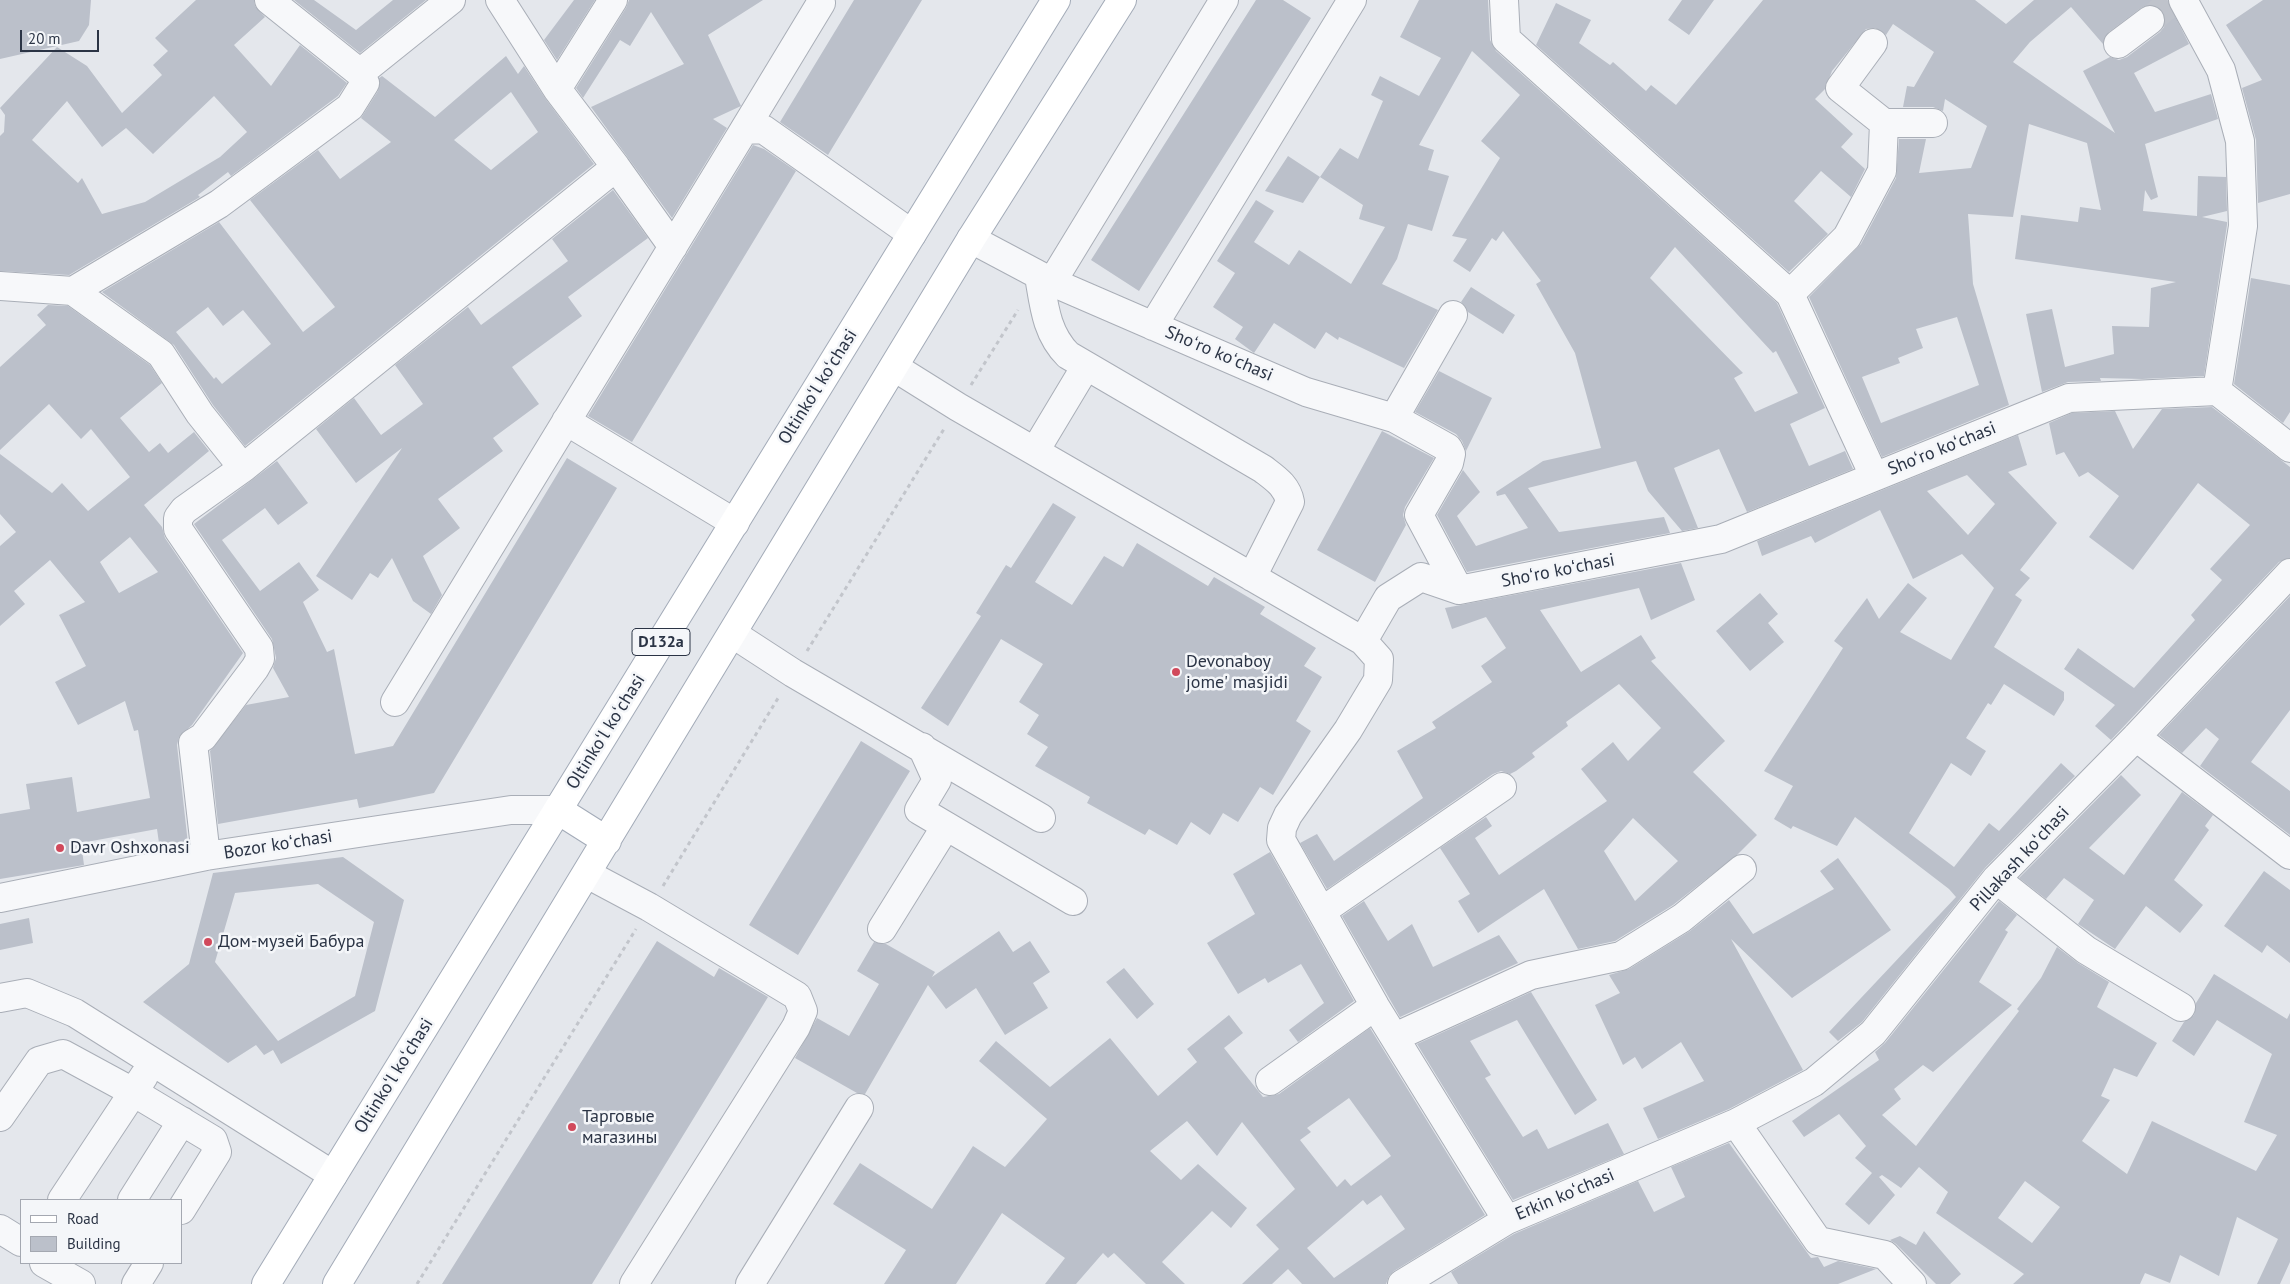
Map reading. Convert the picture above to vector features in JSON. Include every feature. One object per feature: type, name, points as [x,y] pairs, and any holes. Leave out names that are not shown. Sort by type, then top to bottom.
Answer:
[{"type":"main road","name":"Oltinkoʻl koʻchasi","points":[[266,1284],[1056,0]]},
{"type":"main road","name":"D132a","points":[[337,1284],[971,239],[1122,0]]},
{"type":"main road","points":[[558,810],[607,841]]},
{"type":"street","points":[[73,290],[219,204],[350,106],[365,83],[360,73],[269,0]]},
{"type":"street","points":[[360,73],[451,0]]},
{"type":"street","points":[[500,0],[557,89],[616,167],[673,248]]},
{"type":"street","points":[[557,89],[614,0]]},
{"type":"street","points":[[1224,0],[1045,279],[1048,324],[1056,340],[1068,355],[1263,469],[1279,481],[1288,492],[1290,502],[1252,577]]},
{"type":"street","points":[[1504,0],[1506,39],[1790,294],[1874,476]]},
{"type":"street","points":[[2176,1],[2221,70],[2240,141],[2243,226],[2217,390],[2290,448]]},
{"type":"street","points":[[395,702],[821,3]]},
{"type":"street","points":[[1153,326],[1345,3]]},
{"type":"street","points":[[2118,44],[2150,20]]},
{"type":"street","points":[[1873,43],[1840,88],[1884,123],[1933,124]]},
{"type":"street","points":[[1790,294],[1847,236],[1882,171],[1884,123]]},
{"type":"street","points":[[744,130],[763,130],[912,234]]},
{"type":"street","points":[[206,856],[193,743],[203,737],[256,668],[260,659],[259,648],[178,529],[178,518],[184,510],[243,468],[616,167]]},
{"type":"street","name":"Shoʻro koʻchasi","points":[[971,239],[1045,279],[1306,392],[1394,418],[1448,448],[1451,454],[1449,463],[1419,515],[1459,590],[1721,539],[2069,398],[2217,390]]},
{"type":"street","points":[[0,286],[73,290],[161,354],[200,414],[243,468]]},
{"type":"street","points":[[1394,418],[1453,315]]},
{"type":"street","points":[[1035,451],[1086,366]]},
{"type":"street","points":[[894,367],[1363,641],[1379,659],[1378,680],[1348,730],[1288,816],[1282,828],[1281,840],[1375,1006],[1507,1220]]},
{"type":"street","points":[[566,421],[735,523]]},
{"type":"street","name":"Pillakash koʻchasi","points":[[1736,1123],[1814,1082],[1873,1033],[1996,879],[2136,737],[2290,573]]},
{"type":"street","points":[[1363,641],[1388,598],[1421,577],[1459,590]]},
{"type":"street","points":[[733,634],[793,674],[922,747],[1041,818]]},
{"type":"street","points":[[2136,737],[2290,855]]},
{"type":"street","points":[[922,747],[937,780],[919,810],[1074,901]]},
{"type":"street","points":[[1322,911],[1502,786]]},
{"type":"street","name":"Bozor koʻchasi","points":[[0,898],[206,856],[511,810],[558,810]]},
{"type":"street","points":[[882,929],[946,826]]},
{"type":"street","points":[[1395,1037],[1531,975],[1621,956],[1682,918],[1742,869]]},
{"type":"street","points":[[587,874],[649,907],[798,996],[803,1010],[796,1027],[634,1284]]},
{"type":"street","points":[[1996,879],[2086,950],[2181,1007]]},
{"type":"street","points":[[0,998],[27,993],[67,1009],[333,1175]]},
{"type":"street","points":[[1270,1081],[1375,1006]]},
{"type":"street","points":[[0,1118],[39,1061],[63,1054],[134,1092],[213,1140],[218,1152],[182,1208]]},
{"type":"street","points":[[63,1199],[153,1062]]},
{"type":"street","points":[[750,1284],[859,1108]]},
{"type":"street","points":[[133,1199],[182,1121]]},
{"type":"street","points":[[1736,1123],[1818,1241],[1885,1255],[1912,1284]]},
{"type":"street","name":"Erkin koʻchasi","points":[[1402,1284],[1507,1220],[1736,1123]]},
{"type":"street","points":[[0,1229],[20,1241]]},
{"type":"street","points":[[47,1264],[84,1277]]},
{"type":"street","points":[[136,1284],[148,1264]]},
{"type":"path","points":[[417,1284],[958,406],[1045,279]]},
{"type":"building","points":[[0,0],[91,0],[89,25],[79,41],[0,59]]},
{"type":"building","points":[[196,0],[254,0],[255,6],[265,17],[234,45],[271,86],[300,45],[347,83],[338,96],[231,176],[228,172],[198,195],[200,197],[69,275],[0,271],[0,136],[4,132],[5,115],[0,108],[57,47],[87,66],[122,113],[162,75],[153,65],[168,51],[155,38]],"holes":[[[214,96],[247,132],[220,157],[145,202],[102,214],[82,178],[78,183],[32,140],[67,101],[102,147],[126,128],[153,154]]]},
{"type":"building","points":[[294,0],[314,0],[356,30],[393,0],[426,0],[360,53]]},
{"type":"building","points":[[574,0],[595,0],[557,60],[544,40]]},
{"type":"building","points":[[629,0],[763,0],[708,35],[741,106],[713,119],[727,128],[672,218],[591,107],[684,64],[651,12],[630,46],[620,40],[583,98],[576,88],[626,8]]},
{"type":"building","points":[[854,0],[922,0],[828,155],[780,122]]},
{"type":"building","points":[[1256,0],[1283,0],[1311,18],[1139,291],[1091,260]]},
{"type":"building","points":[[1419,0],[1488,0],[1490,40],[1496,51],[1777,303],[1825,408],[1790,424],[1809,466],[1845,451],[1853,469],[1747,512],[1719,449],[1674,468],[1698,528],[1682,531],[1648,491],[1636,461],[1528,488],[1559,532],[1664,517],[1670,533],[1467,572],[1437,515],[1463,470],[1480,492],[1457,516],[1476,546],[1528,528],[1505,494],[1497,496],[1496,492],[1543,461],[1601,448],[1575,353],[1536,284],[1541,281],[1503,231],[1496,241],[1492,238],[1470,272],[1453,261],[1467,239],[1452,236],[1500,158],[1481,141],[1520,95],[1472,51],[1419,145],[1434,150],[1428,170],[1449,176],[1432,231],[1408,224],[1397,259],[1382,284],[1438,310],[1404,368],[1339,337],[1338,340],[1326,332],[1315,349],[1274,323],[1254,353],[1235,339],[1243,327],[1213,307],[1235,273],[1217,261],[1256,200],[1274,211],[1254,242],[1289,265],[1299,250],[1351,284],[1385,227],[1359,219],[1363,205],[1320,177],[1340,148],[1358,159],[1383,101],[1371,95],[1380,76],[1419,96],[1441,58],[1400,37]],"holes":[[[1675,247],[1773,353],[1776,351],[1798,393],[1755,412],[1734,378],[1743,373],[1650,278]]]},
{"type":"building","points":[[1682,0],[1714,0],[1689,35],[1668,20]]},
{"type":"building","points":[[1763,0],[1975,0],[2006,24],[2034,0],[2167,0],[2189,44],[2134,73],[2155,112],[2211,94],[2218,119],[2145,144],[2158,197],[2151,200],[2145,190],[2143,211],[2197,216],[2198,176],[2226,177],[2227,211],[2202,217],[2227,222],[2204,376],[2142,379],[2100,378],[2101,381],[2068,382],[2042,392],[2026,314],[2052,309],[2065,367],[2114,354],[2112,326],[2149,327],[2151,288],[2176,282],[2015,259],[2021,215],[2078,222],[2080,207],[2101,210],[2087,143],[2029,124],[2013,217],[1968,214],[1973,284],[2009,405],[1882,457],[1809,297],[1861,244],[1896,178],[1899,139],[1926,139],[1919,173],[1971,168],[1987,126],[1945,99],[1943,111],[1933,107],[1903,107],[1907,86],[1914,87],[1934,52],[1893,24],[1886,35],[1875,28],[1866,29],[1832,71],[1825,89],[1815,99],[1853,134],[1841,147],[1865,169],[1851,197],[1821,171],[1794,201],[1828,234],[1789,272],[1536,45],[1556,3],[1591,20],[1579,43],[1610,65],[1613,62],[1646,91],[1651,85],[1676,105]],"holes":[[[2149,4],[2157,6],[2163,11],[2166,19],[2164,27],[2160,32],[2127,57],[2119,60],[2110,57],[2083,71],[2115,133],[2013,62],[2030,42],[2071,7],[2103,44],[2109,32]],[[1957,317],[1979,385],[1881,423],[1862,377],[1900,363],[1898,358],[1923,348],[1916,329]]]},
{"type":"building","points":[[2263,0],[2290,0],[2290,194],[2258,203],[2256,140],[2242,88],[2262,80],[2226,25]]},
{"type":"building","points":[[506,56],[518,74],[524,66],[545,98],[594,164],[245,446],[213,405],[174,345],[102,292],[219,222],[303,332],[335,307],[250,200],[318,150],[340,179],[391,142],[361,118],[378,91],[379,78],[382,76],[435,117]],"holes":[[[511,92],[538,132],[491,170],[454,140]],[[208,307],[223,326],[243,310],[271,344],[222,384],[216,377],[214,379],[176,332]]]},
{"type":"building","points":[[753,145],[764,149],[796,171],[632,442],[588,416]]},
{"type":"building","points":[[1288,156],[1320,177],[1303,203],[1265,191]]},
{"type":"building","points":[[613,190],[648,238],[568,297],[582,316],[512,367],[539,404],[493,438],[503,451],[438,499],[460,528],[423,556],[442,595],[431,614],[413,601],[392,558],[378,578],[370,573],[352,600],[316,576],[402,448],[356,483],[316,429],[354,398],[381,435],[423,404],[395,365],[468,307],[481,325],[568,261],[552,239]]},
{"type":"building","points":[[2251,278],[2290,285],[2290,412],[2283,423],[2234,384]]},
{"type":"building","points":[[1471,287],[1515,315],[1503,334],[1468,312],[1461,302]]},
{"type":"building","points":[[48,305],[68,306],[150,365],[162,383],[120,418],[149,452],[160,443],[168,453],[194,432],[209,451],[144,505],[162,527],[165,538],[243,653],[192,725],[179,737],[177,745],[188,844],[160,850],[157,829],[81,843],[84,865],[0,879],[0,814],[30,809],[26,784],[72,777],[77,812],[150,798],[138,730],[134,731],[125,701],[78,725],[55,682],[86,666],[59,615],[85,602],[50,560],[14,591],[25,604],[0,626],[0,546],[16,532],[0,514],[0,454],[52,493],[62,483],[88,511],[130,477],[91,429],[81,439],[49,404],[0,450],[0,367],[46,325],[37,315]],"holes":[[[130,537],[158,572],[119,593],[100,562]]]},
{"type":"building","points":[[1439,371],[1492,398],[1466,451],[1462,441],[1456,434],[1415,412]]},
{"type":"building","points":[[2212,407],[2290,467],[2290,558],[2279,562],[2111,740],[2095,726],[2115,705],[2064,669],[2078,648],[2134,688],[2195,620],[2191,615],[2222,580],[2210,569],[2250,525],[2198,483],[2133,570],[2089,537],[2119,496],[2088,472],[2079,477],[2064,452],[2056,455],[2049,423],[2072,413],[2115,411],[2133,449],[2162,409]]},
{"type":"building","points":[[1382,431],[1434,458],[1405,507],[1403,515],[1406,525],[1375,582],[1317,550]]},
{"type":"building","points":[[2018,435],[2027,465],[2008,472],[2057,523],[2020,570],[2030,578],[2015,595],[2022,600],[1994,647],[2064,692],[2064,700],[2054,716],[2004,684],[1991,705],[1988,703],[1966,738],[1986,751],[1971,776],[1951,763],[1909,833],[1954,867],[1989,823],[1999,831],[2061,763],[2075,776],[1985,868],[1862,1022],[1838,1041],[1829,1032],[1956,897],[1949,889],[1855,817],[1837,846],[1793,826],[1791,829],[1774,819],[1793,786],[1764,771],[1843,648],[1834,641],[1867,598],[1879,619],[1908,583],[1927,598],[1900,632],[1951,660],[1994,588],[1962,554],[1913,579],[1880,510],[1815,543],[1811,536],[1762,556],[1757,541]],"holes":[[[1967,475],[1995,504],[1968,535],[1927,491]]]},
{"type":"building","points":[[567,458],[617,488],[434,793],[359,808],[357,799],[218,824],[210,751],[246,705],[289,697],[273,668],[276,658],[272,639],[194,524],[277,461],[308,503],[278,525],[265,508],[222,540],[260,591],[299,562],[319,590],[303,602],[327,652],[334,649],[355,754],[393,746]]},
{"type":"building","name":"Devonaboy jome' masjidi","points":[[1053,503],[1076,517],[1035,582],[1072,605],[1104,556],[1123,567],[1137,543],[1208,586],[1214,577],[1265,607],[1260,614],[1316,648],[1304,666],[1322,677],[1296,721],[1311,731],[1273,795],[1260,787],[1238,822],[1223,813],[1210,835],[1191,822],[1177,845],[1149,829],[1145,835],[1087,803],[1090,797],[1035,766],[1048,747],[1027,734],[1039,715],[1019,702],[1043,664],[1001,639],[948,726],[921,708],[981,616],[976,613],[1006,565],[1011,568]]},
{"type":"building","points":[[1681,563],[1695,600],[1651,620],[1639,588],[1540,610],[1581,672],[1641,635],[1656,658],[1651,661],[1725,741],[1693,772],[1757,835],[1738,854],[1673,905],[1615,941],[1578,949],[1544,889],[1478,933],[1458,901],[1470,894],[1440,848],[1486,817],[1492,826],[1475,838],[1499,875],[1607,801],[1581,769],[1613,742],[1628,761],[1661,728],[1619,684],[1566,722],[1568,726],[1532,753],[1535,757],[1516,771],[1510,774],[1501,771],[1493,774],[1327,889],[1300,843],[1317,834],[1334,861],[1423,798],[1397,751],[1436,728],[1432,722],[1492,682],[1481,666],[1506,648],[1486,617],[1452,629],[1445,608]],"holes":[[[1633,818],[1678,861],[1635,901],[1604,851]]]},
{"type":"building","points":[[1760,593],[1778,614],[1768,623],[1784,642],[1750,671],[1716,631]]},
{"type":"building","points":[[2290,596],[2290,710],[2251,762],[2290,791],[2290,835],[2200,766],[2219,739],[2206,728],[2182,753],[2159,735]]},
{"type":"building","points":[[861,741],[910,771],[798,955],[749,925]]},
{"type":"building","points":[[2121,775],[2141,795],[2089,848],[2124,875],[2182,792],[2213,815],[2205,826],[2209,830],[2174,880],[2203,905],[2180,933],[2146,906],[2115,949],[2078,924],[2094,900],[2064,878],[2046,899],[2019,878]]},
{"type":"building","points":[[1270,852],[1354,1001],[1298,1042],[1289,1030],[1324,1003],[1301,964],[1268,983],[1265,978],[1238,994],[1207,943],[1255,914],[1233,874]]},
{"type":"building","name":"Дом-музей Бабура","points":[[343,857],[404,900],[375,1011],[281,1064],[273,1050],[264,1055],[256,1045],[228,1063],[143,1002],[189,964],[213,873]],"holes":[[[318,884],[374,922],[355,996],[278,1041],[215,962],[235,893]]]},
{"type":"building","points":[[1838,858],[1891,930],[1792,998],[1731,939],[1803,1070],[1729,1109],[1658,1139],[1643,1108],[1704,1081],[1681,1042],[1642,1069],[1635,1057],[1623,1065],[1595,1005],[1620,993],[1609,975],[1629,969],[1690,931],[1729,900],[1753,934],[1834,889],[1820,871]]},
{"type":"building","points":[[2264,871],[2290,890],[2290,963],[2267,945],[2262,953],[2224,926]]},
{"type":"building","points":[[1364,901],[1388,941],[1412,924],[1433,967],[1499,935],[1518,963],[1400,1017],[1342,916]]},
{"type":"building","points":[[1999,901],[2017,915],[2005,930],[2008,932],[1979,982],[2012,1005],[1933,1072],[1923,1065],[1894,1089],[1901,1099],[1882,1115],[1916,1146],[2019,1011],[2017,1009],[2041,978],[2057,947],[2078,963],[2109,982],[2097,1007],[2157,1043],[2137,1077],[2114,1068],[2101,1096],[2110,1100],[2082,1141],[2127,1174],[2152,1121],[2256,1171],[2277,1135],[2244,1122],[2272,1054],[2217,1020],[2194,1056],[2172,1041],[2184,1022],[2194,1015],[2196,1003],[2214,974],[2287,1019],[2290,1013],[2290,1262],[2280,1284],[2257,1284],[2278,1239],[2237,1217],[2219,1276],[2180,1255],[2170,1283],[2145,1273],[2140,1284],[2013,1284],[2024,1274],[1936,1213],[1948,1192],[1919,1167],[1901,1188],[1882,1175],[1879,1177],[1895,1195],[1869,1225],[1845,1204],[1872,1173],[1855,1158],[1866,1146],[1839,1114],[1804,1137],[1792,1121],[1879,1060],[1875,1052],[1885,1043]],"holes":[[[2025,1181],[2060,1207],[2032,1243],[1998,1218]]]},
{"type":"building","points":[[29,918],[33,943],[0,950],[0,924]]},
{"type":"building","points":[[999,931],[1013,952],[1030,941],[1050,972],[1033,983],[1048,1008],[1005,1035],[976,988],[946,1009],[928,985],[865,1094],[857,1093],[795,1058],[817,1018],[849,1036],[879,984],[857,971],[874,942],[886,944],[935,972],[932,977]]},
{"type":"building","points":[[657,941],[714,977],[719,968],[768,997],[592,1284],[442,1284]]},
{"type":"building","points":[[1124,968],[1154,1004],[1137,1019],[1106,982]]},
{"type":"building","points":[[1531,992],[1597,1100],[1575,1115],[1517,1020],[1470,1041],[1491,1075],[1485,1078],[1523,1137],[1537,1129],[1548,1149],[1608,1123],[1624,1154],[1513,1200],[1417,1044]]},
{"type":"building","points":[[1229,1015],[1243,1033],[1224,1048],[1263,1097],[1279,1094],[1370,1028],[1485,1215],[1394,1271],[1389,1276],[1386,1284],[1302,1284],[1288,1269],[1272,1284],[1242,1284],[1279,1249],[1256,1225],[1295,1189],[1242,1122],[1217,1156],[1187,1121],[1150,1151],[1181,1180],[1198,1164],[1247,1208],[1231,1228],[1212,1211],[1162,1262],[1185,1284],[1146,1284],[1114,1253],[1108,1258],[1103,1253],[1076,1284],[1045,1284],[1065,1258],[1002,1213],[956,1284],[884,1284],[906,1250],[833,1204],[860,1163],[932,1209],[973,1146],[1005,1167],[1047,1119],[979,1061],[996,1041],[1050,1087],[1110,1038],[1158,1096],[1197,1062],[1187,1049]],"holes":[[[1349,1098],[1391,1156],[1351,1186],[1345,1179],[1337,1187],[1300,1140],[1311,1132],[1307,1128]],[[1381,1195],[1405,1229],[1334,1278],[1307,1248],[1363,1200],[1367,1205]]]},
{"type":"building","points":[[1729,1143],[1811,1258],[1818,1257],[1824,1267],[1838,1261],[1876,1269],[1838,1284],[1458,1284],[1451,1272],[1514,1234],[1638,1181],[1654,1212],[1685,1197],[1671,1167]]},
{"type":"building","points":[[1924,1231],[1961,1274],[1950,1284],[1936,1284],[1890,1240],[1900,1236],[1916,1245]]},
{"type":"tunnel","points":[[2150,20],[2170,3]]},
{"type":"place","name":"Devonaboy jome' masjidi","points":[[1176,672]]},
{"type":"place","name":"Davr Oshxonasi","points":[[60,848]]},
{"type":"place","name":"Дом-музей Бабура","points":[[208,942]]},
{"type":"place","name":"Тарговые магазины","points":[[572,1127]]}]
